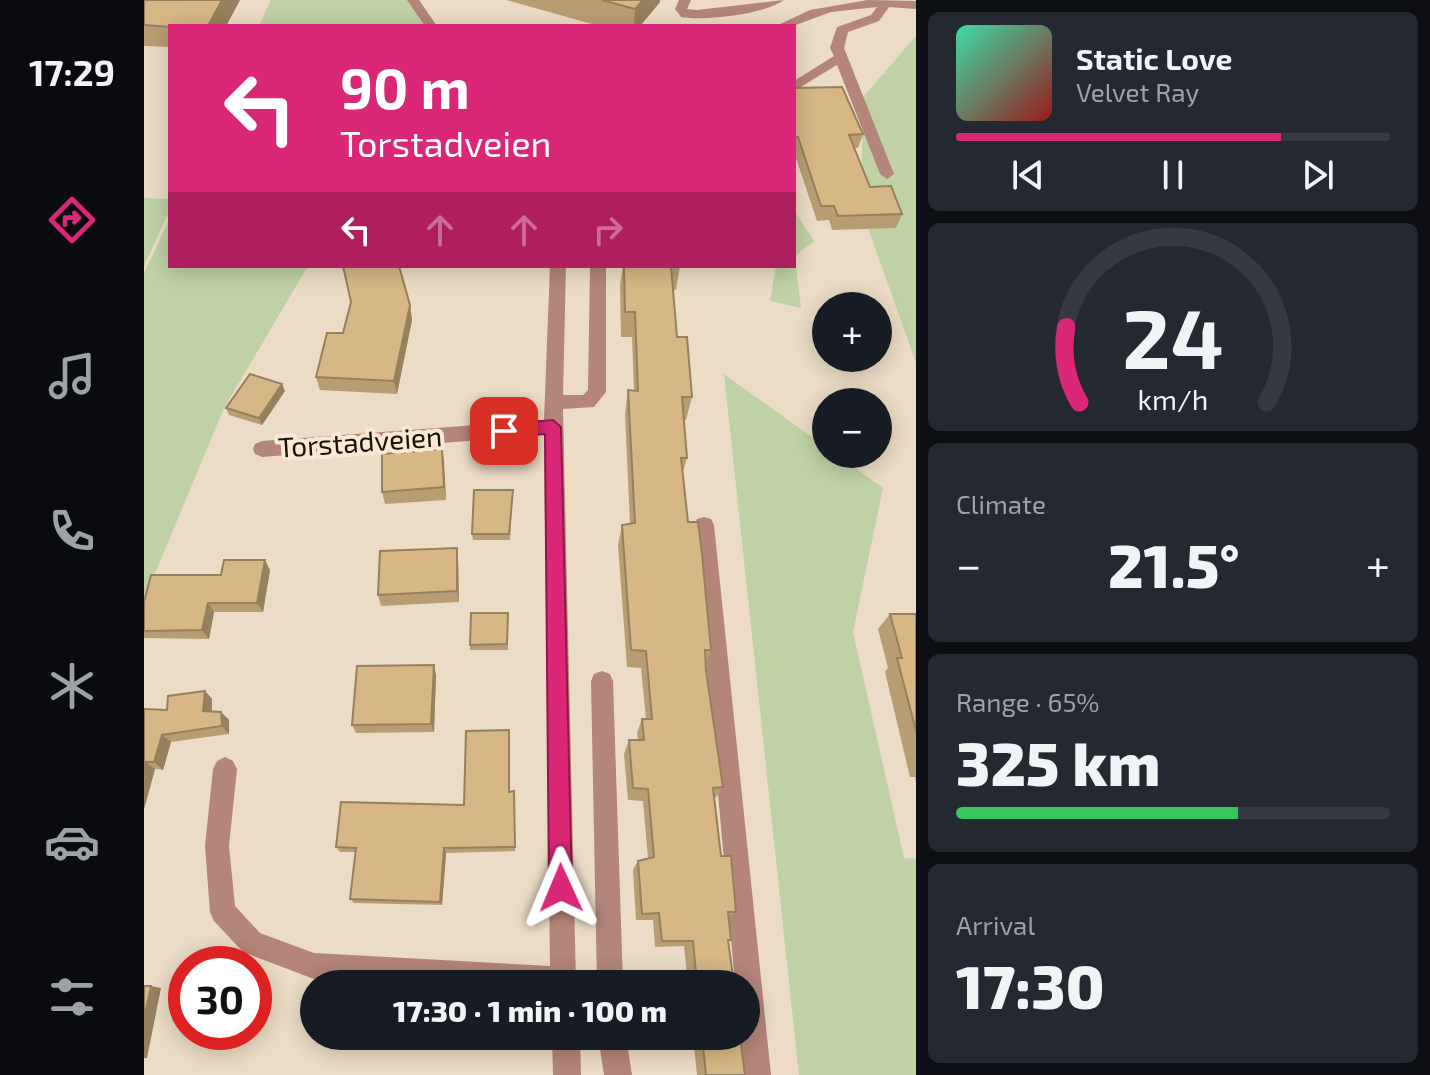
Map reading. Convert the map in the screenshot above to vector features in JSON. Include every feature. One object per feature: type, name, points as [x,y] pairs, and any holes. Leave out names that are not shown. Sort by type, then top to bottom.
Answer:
[{"type":"street","points":[[413,0],[430,24]]},
{"type":"street","points":[[685,0],[681,9],[685,14],[715,15],[778,0]]},
{"type":"street","points":[[786,24],[808,13],[838,6],[883,3],[916,5]]},
{"type":"street","points":[[883,3],[883,10],[875,18],[842,30],[837,48],[887,174]]},
{"type":"street","points":[[796,86],[841,57]]},
{"type":"street","points":[[558,268],[553,427],[562,970]]},
{"type":"street","points":[[554,402],[588,402],[597,392],[598,268]]},
{"type":"street","name":"Torstadveien","points":[[262,449],[553,427]]},
{"type":"street","points":[[704,525],[757,1075]]},
{"type":"street","points":[[602,681],[610,970]]},
{"type":"street","points":[[225,769],[217,846],[223,912],[252,943],[314,966],[376,970]]},
{"type":"street","points":[[566,1050],[567,1075]]},
{"type":"street","points":[[614,1050],[618,1075]]},
{"type":"green space","points":[[271,0],[414,0],[432,24],[260,24]]},
{"type":"green space","points":[[916,36],[916,363],[861,208],[863,97]]},
{"type":"green space","points":[[144,198],[168,199],[168,213],[144,266]]},
{"type":"green space","points":[[796,213],[814,241],[796,255]]},
{"type":"green space","points":[[168,222],[168,268],[307,268],[224,408],[144,600],[144,273]]},
{"type":"green space","points":[[796,265],[801,308],[770,301],[776,268],[796,268]]},
{"type":"green space","points":[[724,374],[812,437],[812,468],[855,468],[883,488],[853,632],[904,858],[916,859],[916,1075],[799,1075]]},
{"type":"building","points":[[144,0],[222,0],[209,24],[144,25]]},
{"type":"building","points":[[602,0],[643,0],[635,9]]},
{"type":"building","points":[[842,87],[863,134],[849,135],[870,187],[891,186],[902,214],[838,216],[834,206],[821,206],[796,138],[796,88]]},
{"type":"building","points":[[343,268],[400,268],[410,305],[394,381],[316,377],[327,333],[343,333],[351,302]]},
{"type":"building","points":[[624,268],[671,268],[677,337],[687,337],[692,397],[682,397],[687,458],[681,458],[688,522],[698,522],[702,554],[711,650],[705,650],[706,671],[723,787],[713,788],[721,856],[731,856],[736,912],[728,912],[732,970],[696,970],[693,941],[662,941],[659,913],[642,914],[638,861],[654,857],[648,789],[633,788],[629,740],[644,740],[642,719],[652,719],[646,651],[631,650],[622,525],[635,523],[628,390],[638,391],[635,312],[625,312]]},
{"type":"building","points":[[250,374],[282,384],[259,418],[226,408]]},
{"type":"building","points":[[442,449],[444,487],[382,492],[382,454]]},
{"type":"building","points":[[474,490],[513,490],[509,534],[472,534]]},
{"type":"building","points":[[457,548],[457,591],[378,595],[380,551]]},
{"type":"building","points":[[224,560],[265,560],[257,603],[208,603],[202,630],[144,631],[144,602],[151,575],[221,575]]},
{"type":"building","points":[[471,613],[508,613],[507,644],[470,645]]},
{"type":"building","points":[[890,614],[916,614],[916,731],[897,658],[902,658]]},
{"type":"building","points":[[434,665],[431,724],[352,725],[357,666]]},
{"type":"building","points":[[205,691],[203,711],[221,712],[222,726],[162,735],[154,762],[145,762],[144,767],[144,709],[167,710],[168,696]]},
{"type":"building","points":[[509,730],[509,792],[514,791],[515,847],[444,848],[440,902],[350,899],[356,848],[336,847],[341,802],[464,805],[466,731]]},
{"type":"building","points":[[144,986],[151,986],[144,1019]]},
{"type":"building","points":[[703,1050],[742,1050],[745,1075],[706,1075]]},
{"type":"route","points":[[504,431],[553,427],[561,888]]}]
